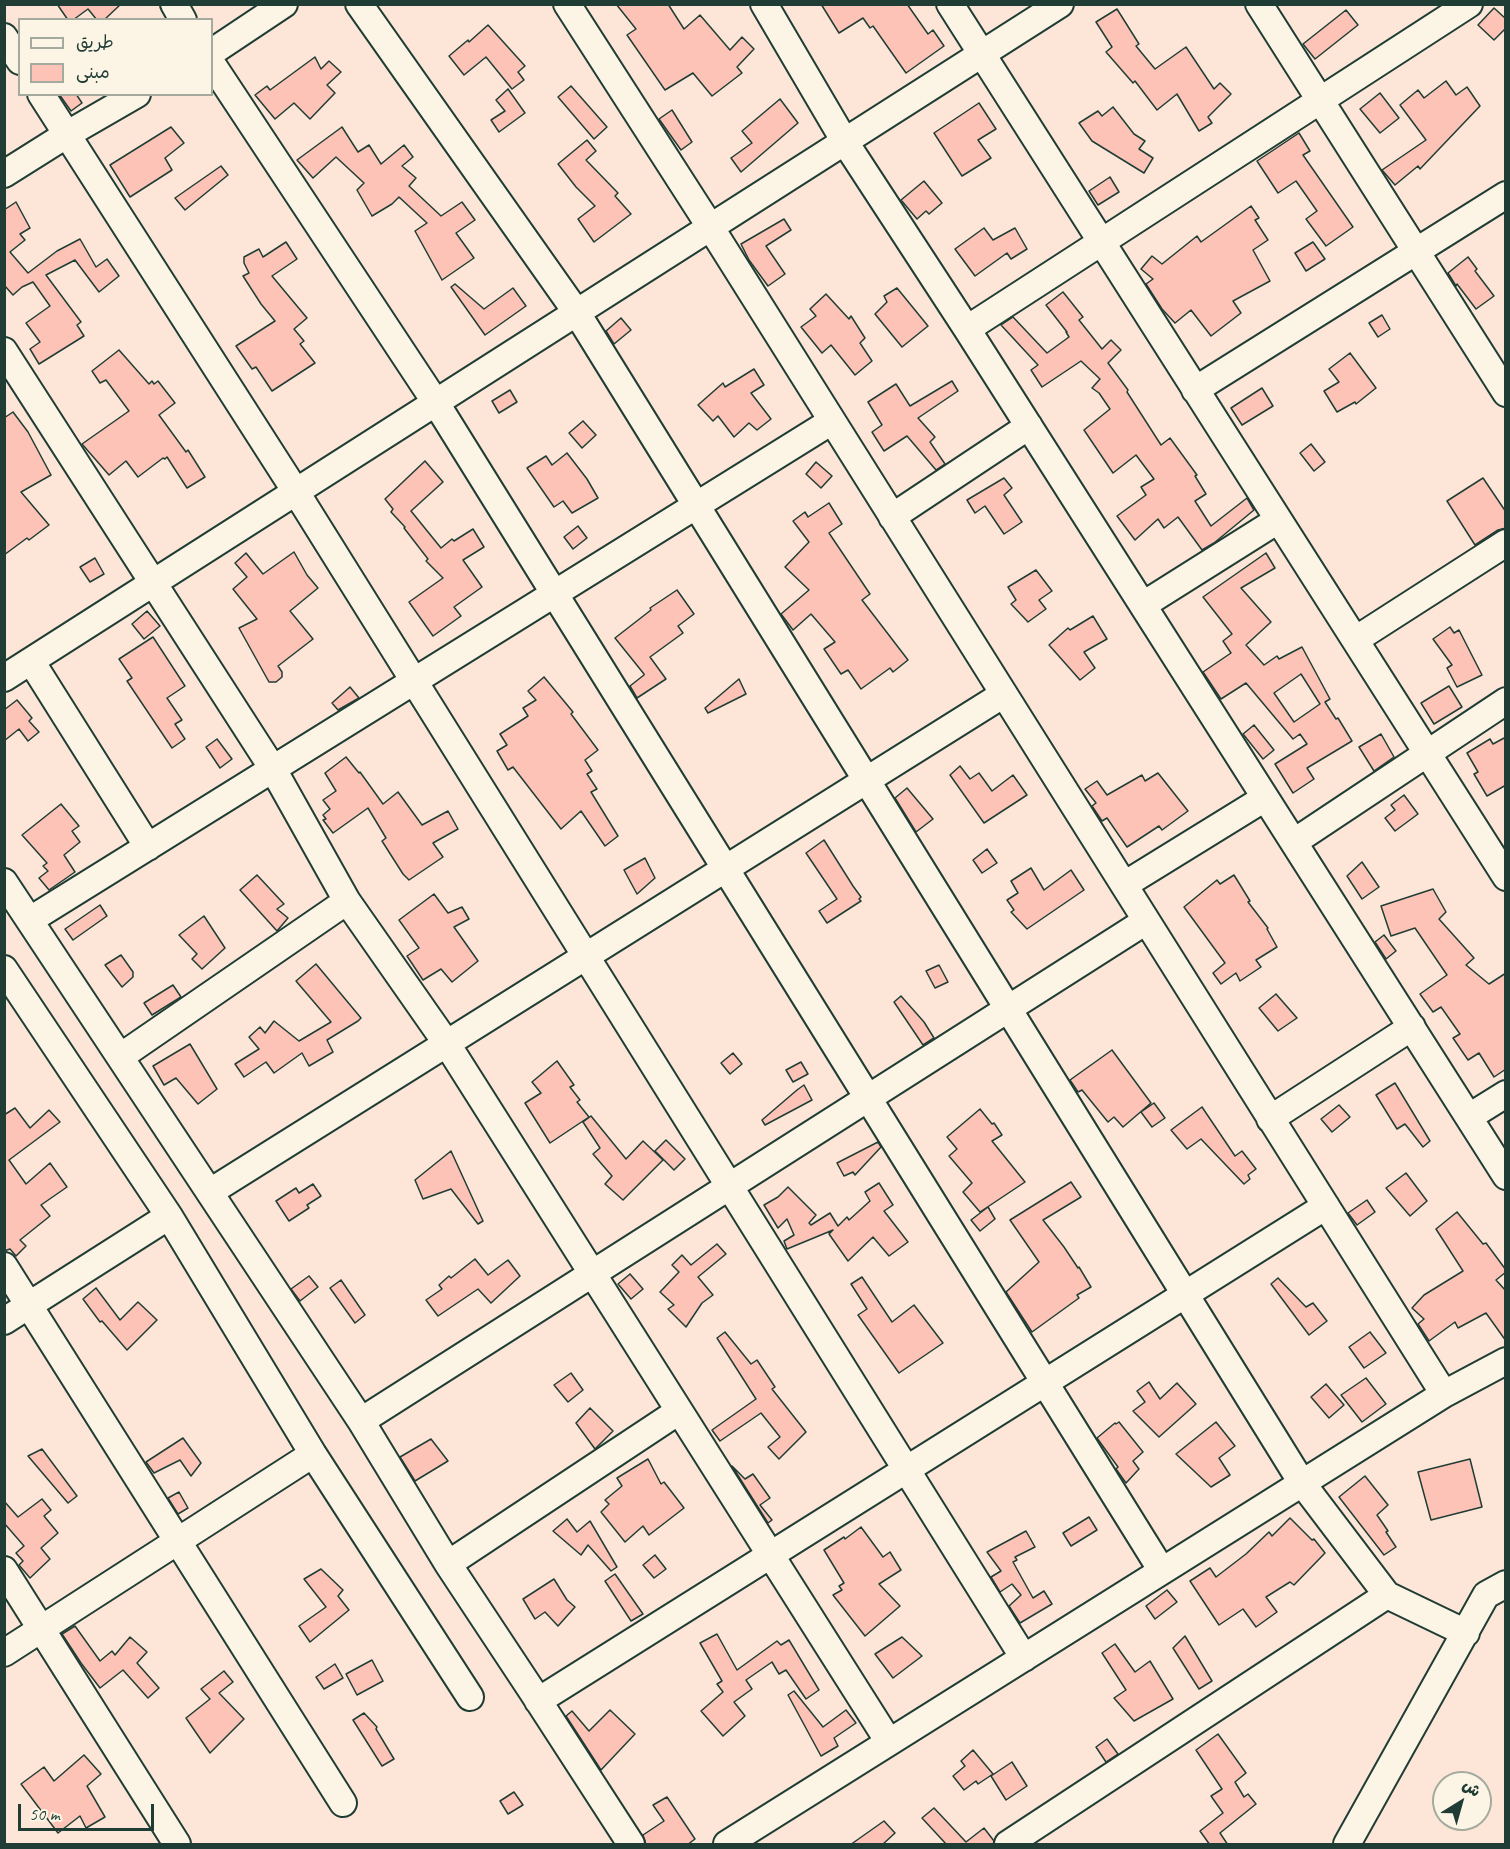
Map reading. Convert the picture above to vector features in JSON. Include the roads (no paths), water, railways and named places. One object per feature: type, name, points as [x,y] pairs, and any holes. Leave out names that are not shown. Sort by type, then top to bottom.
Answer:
[{"type":"street","points":[[174,4],[182,18]]},
{"type":"street","points":[[213,51],[284,4]]},
{"type":"street","points":[[359,4],[577,313],[1302,1483],[1387,1595],[1466,1633]]},
{"type":"street","points":[[567,4],[711,228],[1444,1394]]},
{"type":"street","points":[[764,4],[845,142],[967,329],[1506,1176]]},
{"type":"street","points":[[950,4],[1504,872]]},
{"type":"street","points":[[148,848],[14,667],[154,583],[1060,4]]},
{"type":"street","points":[[1260,4],[1416,251],[1502,380]]},
{"type":"street","points":[[967,329],[1469,4]]},
{"type":"street","points":[[4,37],[18,58]]},
{"type":"street","points":[[213,66],[436,403],[1162,1571]]},
{"type":"street","points":[[42,96],[296,492],[1024,1658]]},
{"type":"street","points":[[4,174],[134,96]]},
{"type":"street","points":[[1195,390],[1506,195]]},
{"type":"street","points":[[4,351],[273,769],[347,901],[447,1044],[889,1742]]},
{"type":"street","points":[[30,920],[832,421]]},
{"type":"street","points":[[892,517],[1029,426]]},
{"type":"street","points":[[1143,605],[1278,520]]},
{"type":"street","points":[[1355,640],[1506,543]]},
{"type":"street","points":[[210,1192],[1004,694]]},
{"type":"street","points":[[1293,842],[1506,701]]},
{"type":"street","points":[[1124,885],[1265,798]]},
{"type":"street","points":[[4,882],[361,1421],[448,1564],[631,1845]]},
{"type":"street","points":[[120,1057],[347,901]]},
{"type":"street","points":[[361,1421],[1146,921]]},
{"type":"street","points":[[4,969],[169,1216],[313,1454],[470,1697]]},
{"type":"street","points":[[1270,1119],[1412,1027]]},
{"type":"street","points":[[1469,1117],[1506,1094]]},
{"type":"street","points":[[538,1701],[1326,1206]]},
{"type":"street","points":[[4,1321],[169,1216]]},
{"type":"street","points":[[4,1266],[344,1803]]},
{"type":"street","points":[[727,1845],[1444,1394],[1506,1361]]},
{"type":"street","points":[[448,1564],[679,1411]]},
{"type":"street","points":[[4,1653],[313,1454]]},
{"type":"street","points":[[4,1570],[177,1845]]},
{"type":"street","points":[[1347,1845],[1486,1595],[1506,1584]]},
{"type":"street","points":[[1008,1845],[1387,1595]]}]
